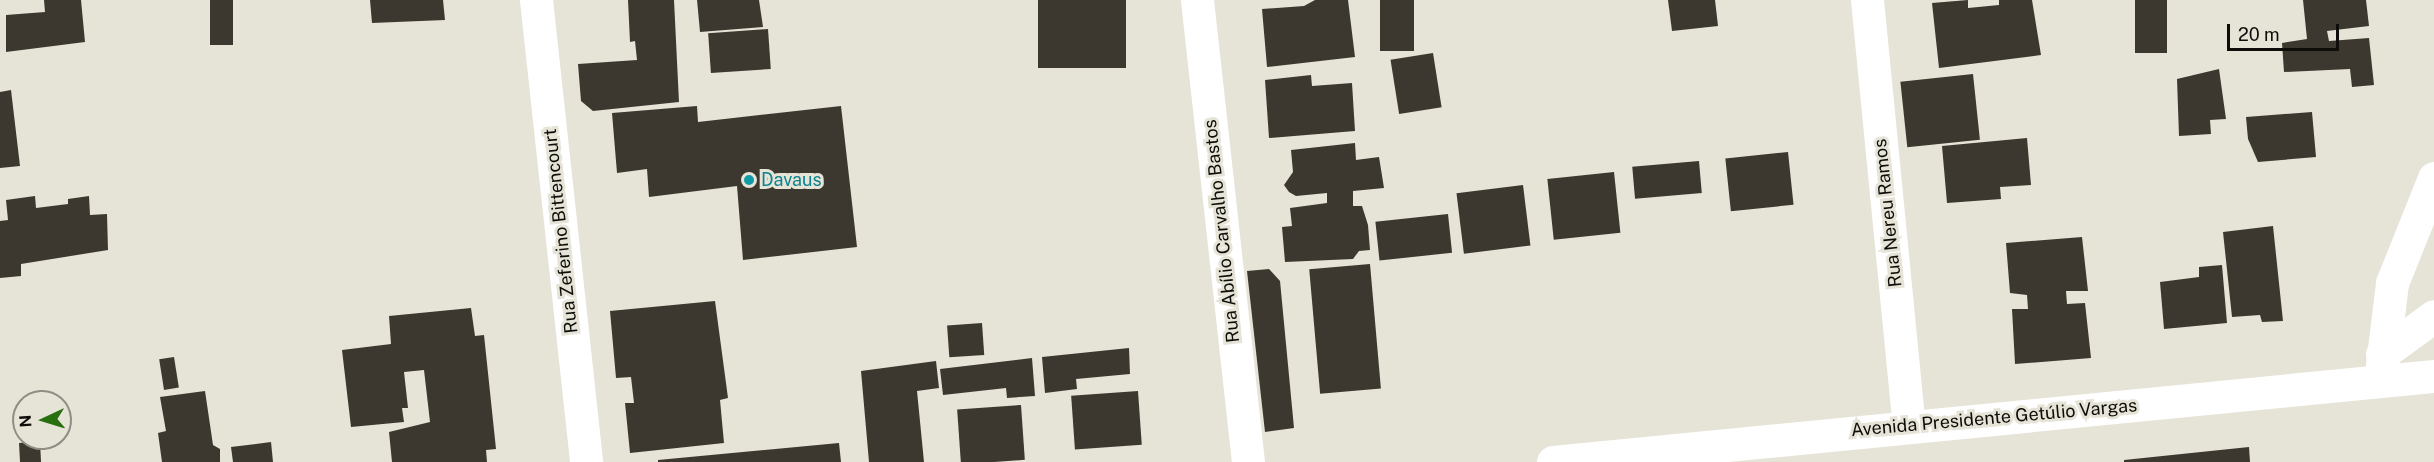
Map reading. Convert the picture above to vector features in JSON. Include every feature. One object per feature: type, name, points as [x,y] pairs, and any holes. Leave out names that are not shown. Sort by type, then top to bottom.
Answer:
[{"type":"street","name":"Rua Zeferino Bittencourt","points":[[536,0],[586,462]]},
{"type":"street","name":"Rua Abílio Carvalho Bastos","points":[[1197,0],[1248,462]]},
{"type":"street","name":"Rua Nereu Ramos","points":[[1867,0],[1909,426]]},
{"type":"street","points":[[2381,368],[2392,283],[2434,178]]},
{"type":"street","points":[[2381,368],[2434,315]]},
{"type":"street","name":"Avenida Presidente Getúlio Vargas","points":[[1553,462],[1909,426],[2381,368],[2428,377]]},
{"type":"building","points":[[44,0],[81,0],[85,42],[6,52],[6,15],[45,12]]},
{"type":"building","points":[[210,0],[233,0],[233,45],[210,45]]},
{"type":"building","points":[[370,0],[443,0],[445,20],[372,23]]},
{"type":"building","points":[[628,0],[674,0],[679,102],[593,111],[581,101],[578,64],[637,60],[635,41],[630,42]]},
{"type":"building","points":[[697,0],[759,0],[763,27],[700,32]]},
{"type":"building","points":[[1038,0],[1126,0],[1126,68],[1038,68]]},
{"type":"building","points":[[1315,0],[1348,0],[1355,57],[1267,67],[1262,9],[1304,6]]},
{"type":"building","points":[[1380,0],[1414,0],[1414,51],[1380,51]]},
{"type":"building","points":[[1668,0],[1715,0],[1718,26],[1672,31]]},
{"type":"building","points":[[1968,0],[1968,8],[1999,5],[1999,0],[2032,0],[2041,55],[1939,68],[1932,3]]},
{"type":"building","points":[[2135,0],[2167,0],[2167,53],[2135,53]]},
{"type":"building","points":[[2303,0],[2366,0],[2369,26],[2327,31],[2329,41],[2369,38],[2374,85],[2352,87],[2350,69],[2284,72],[2282,43],[2307,39]]},
{"type":"building","points":[[768,29],[771,69],[711,73],[708,33]]},
{"type":"building","points":[[1433,53],[1442,107],[1399,114],[1391,60]]},
{"type":"building","points":[[2219,69],[2226,119],[2210,120],[2211,134],[2179,136],[2177,79]]},
{"type":"building","points":[[1973,74],[1980,140],[1907,147],[1900,82]]},
{"type":"building","points":[[1311,75],[1312,86],[1352,83],[1355,131],[1269,138],[1265,80]]},
{"type":"building","points":[[11,90],[20,166],[0,168],[0,92]]},
{"type":"building","name":"Davaus","points":[[697,106],[698,122],[841,106],[857,247],[743,260],[737,186],[649,197],[647,169],[617,173],[612,113]]},
{"type":"building","points":[[2312,112],[2316,157],[2258,162],[2248,139],[2246,117]]},
{"type":"building","points":[[2027,138],[2031,185],[2000,187],[2001,199],[1947,203],[1942,146]]},
{"type":"building","points":[[1355,143],[1356,160],[1379,157],[1384,188],[1353,191],[1353,206],[1362,206],[1368,225],[1370,250],[1359,251],[1353,259],[1285,262],[1282,227],[1292,226],[1290,208],[1327,203],[1327,193],[1296,196],[1284,185],[1293,172],[1291,150]]},
{"type":"building","points":[[1788,152],[1794,205],[1731,211],[1725,159]]},
{"type":"building","points":[[1699,161],[1702,193],[1635,199],[1632,167]]},
{"type":"building","points":[[1614,172],[1620,233],[1554,240],[1547,179]]},
{"type":"building","points":[[1523,185],[1530,246],[1464,254],[1456,193]]},
{"type":"building","points":[[35,196],[36,208],[68,204],[68,199],[89,196],[90,215],[107,214],[108,250],[21,264],[21,276],[0,278],[0,221],[8,220],[6,200]]},
{"type":"building","points":[[1448,214],[1452,253],[1379,260],[1375,222]]},
{"type":"building","points":[[2273,226],[2283,321],[2262,322],[2260,315],[2232,317],[2223,232]]},
{"type":"building","points":[[2082,237],[2088,291],[2066,291],[2067,304],[2085,303],[2091,358],[2015,364],[2012,309],[2028,309],[2027,295],[2010,293],[2006,243]]},
{"type":"building","points":[[1370,264],[1381,389],[1320,394],[1309,269]]},
{"type":"building","points":[[2222,265],[2227,323],[2164,329],[2160,282],[2199,277],[2199,267]]},
{"type":"building","points":[[1269,269],[1280,281],[1294,428],[1265,432],[1247,271]]},
{"type":"building","points":[[715,301],[728,398],[720,400],[724,443],[630,453],[625,403],[634,403],[631,377],[616,378],[610,311]]},
{"type":"building","points":[[471,308],[475,336],[484,335],[496,449],[486,450],[487,462],[392,462],[389,432],[430,422],[424,370],[404,372],[408,408],[402,408],[404,422],[351,427],[342,350],[391,344],[389,316]]},
{"type":"building","points":[[982,323],[984,355],[949,357],[947,325]]},
{"type":"building","points":[[1129,348],[1130,374],[1076,379],[1077,389],[1045,393],[1042,357]]},
{"type":"building","points":[[174,357],[179,388],[164,390],[159,359]]},
{"type":"building","points":[[1032,358],[1035,396],[1007,398],[1006,388],[943,395],[940,369]]},
{"type":"building","points":[[936,361],[939,388],[917,391],[924,462],[869,462],[861,371]]},
{"type":"building","points":[[205,391],[213,445],[220,449],[220,462],[162,462],[158,433],[166,431],[160,397]]},
{"type":"building","points":[[1138,391],[1142,445],[1075,450],[1071,396]]},
{"type":"building","points":[[1021,405],[1025,460],[961,462],[957,409]]},
{"type":"building","points":[[271,442],[273,462],[233,462],[231,447]]},
{"type":"building","points":[[839,443],[841,462],[658,462],[658,460]]},
{"type":"building","points":[[2249,447],[2250,462],[2124,462],[2124,460]]},
{"type":"building","points":[[19,450],[40,450],[41,462],[20,462]]},
{"type":"place","name":"Davaus","points":[[749,180]]}]
